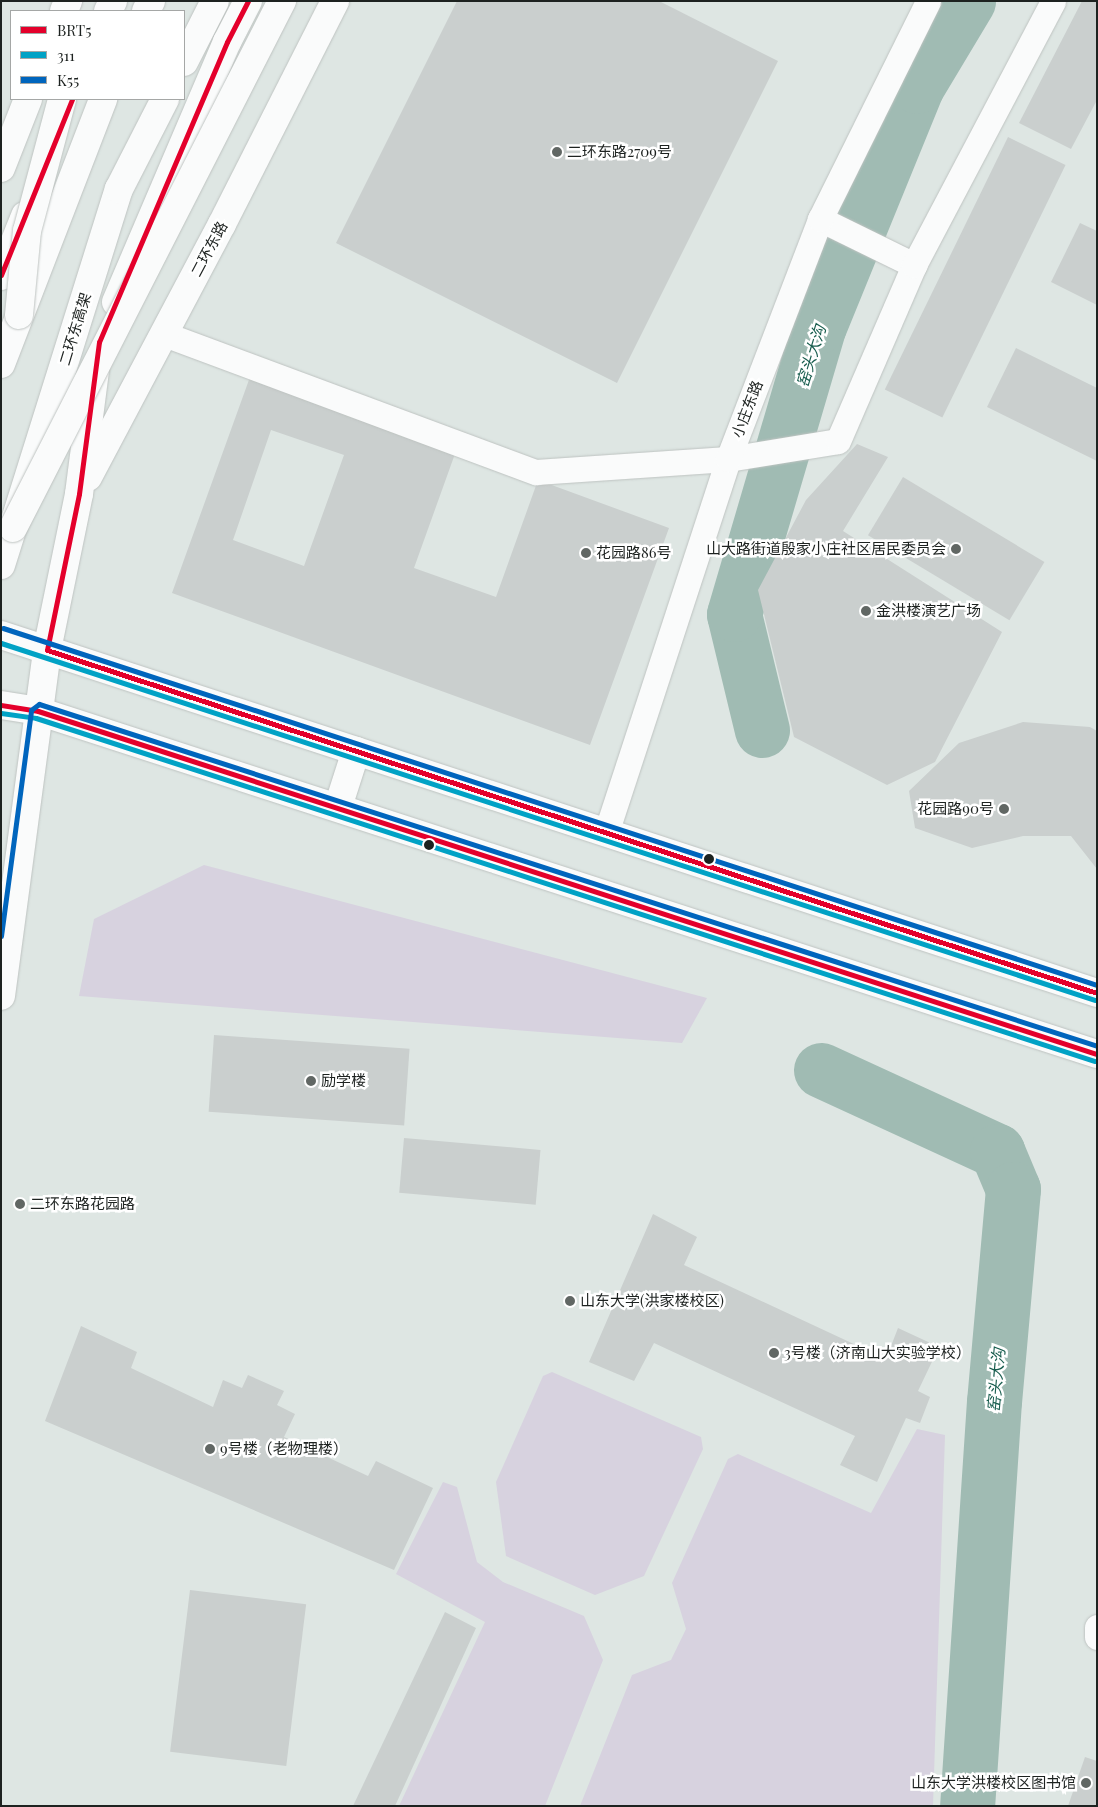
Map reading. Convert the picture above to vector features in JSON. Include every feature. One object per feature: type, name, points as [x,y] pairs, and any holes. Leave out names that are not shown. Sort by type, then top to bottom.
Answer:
[{"type":"main road","points":[[185,60],[215,1]]},
{"type":"main road","name":"二环东路","points":[[1,996],[46,650],[79,494],[99,342],[227,42],[248,1]]},
{"type":"main road","points":[[13,528],[282,1]]},
{"type":"main road","name":"二环东路","points":[[79,494],[164,334],[335,1]]},
{"type":"main road","points":[[1,168],[28,100]]},
{"type":"main road","points":[[19,315],[27,231],[62,100]]},
{"type":"main road","points":[[1,276],[72,100]]},
{"type":"main road","points":[[1,364],[103,100]]},
{"type":"main road","name":"二环东高架","points":[[1,565],[119,189],[164,100]]},
{"type":"main road","points":[[1,635],[1097,993]]},
{"type":"main road","points":[[1,705],[38,711],[1097,1054]]},
{"type":"main road","points":[[338,807],[356,751]]},
{"type":"street","name":"小庄东路","points":[[606,833],[728,459],[828,222],[928,1]]},
{"type":"street","points":[[164,334],[536,472],[728,459],[838,441],[914,265],[1053,1]]},
{"type":"street","points":[[828,222],[914,265]]},
{"type":"street","points":[[1097,1627],[1097,1637]]},
{"type":"shaded area","points":[[204,865],[707,998],[682,1043],[79,996],[94,919]]},
{"type":"shaded area","points":[[552,1372],[701,1437],[703,1449],[644,1576],[595,1595],[506,1556],[496,1482],[543,1376]]},
{"type":"shaded area","points":[[917,1429],[945,1435],[933,1806],[580,1806],[632,1675],[671,1660],[686,1629],[672,1583],[728,1459],[738,1454],[871,1513]]},
{"type":"shaded area","points":[[443,1482],[457,1487],[477,1562],[503,1582],[584,1616],[603,1660],[545,1806],[399,1806],[485,1622],[396,1574]]},
{"type":"building","name":"二环东路2709号","points":[[457,1],[659,1],[778,61],[617,383],[336,243]]},
{"type":"building","points":[[1082,1],[1097,1],[1097,100],[1071,149],[1019,123]]},
{"type":"building","points":[[1008,137],[1066,165],[942,418],[885,390]]},
{"type":"building","points":[[1080,223],[1097,231],[1097,305],[1051,282]]},
{"type":"building","points":[[1016,348],[1097,388],[1097,461],[987,407]]},
{"type":"building","name":"花园路86号","points":[[250,377],[456,451],[414,568],[496,597],[538,480],[669,528],[590,745],[172,593]],"holes":[[[271,430],[344,455],[304,566],[233,540]]]},
{"type":"building","name":"金洪楼演艺广场","points":[[857,444],[888,457],[843,531],[1002,632],[935,762],[887,785],[794,737],[758,590],[806,500]]},
{"type":"building","name":"山大路街道殷家小庄社区居民委员会","points":[[903,477],[1044,562],[1009,620],[868,535]]},
{"type":"building","name":"花园路90号","points":[[1023,722],[1090,727],[1097,731],[1097,869],[1071,836],[1023,836],[972,848],[915,828],[909,791],[959,743]]},
{"type":"building","name":"励学楼","points":[[214,1035],[410,1049],[404,1125],[209,1112]]},
{"type":"building","points":[[404,1138],[540,1150],[536,1205],[399,1193]]},
{"type":"building","name":"3号楼（济南山大实验学校）","points":[[653,1214],[697,1237],[684,1265],[886,1359],[898,1328],[939,1347],[918,1391],[930,1397],[920,1423],[906,1418],[877,1482],[840,1465],[855,1436],[654,1343],[634,1381],[589,1362]]},
{"type":"building","name":"9号楼（老物理楼）","points":[[81,1326],[137,1352],[131,1368],[213,1407],[223,1380],[242,1388],[248,1375],[284,1391],[277,1405],[295,1414],[284,1437],[368,1476],[376,1461],[433,1488],[394,1570],[45,1421]]},
{"type":"building","points":[[190,1590],[306,1604],[286,1766],[170,1752]]},
{"type":"building","points":[[445,1612],[476,1628],[395,1806],[353,1806]]},
{"type":"building","name":"山东大学洪楼校区图书馆","points":[[1085,1757],[1097,1761],[1097,1806],[1068,1806]]},
{"type":"waterway","name":"窑头大沟","points":[[762,730],[734,614],[819,326],[917,86],[968,1]]},
{"type":"waterway","name":"窑头大沟","points":[[821,1070],[997,1151],[1013,1189],[994,1401],[967,1806]]},
{"type":"transit line","name":"BRT5","points":[[248,1],[227,42],[99,342],[79,494],[47,650],[1097,993]]},
{"type":"transit line","name":"BRT5","points":[[1,275],[72,100]]},
{"type":"transit line","name":"K55","points":[[3,628],[1097,985]]},
{"type":"transit line","name":"311","points":[[1,643],[1095,1000]]},
{"type":"transit line","name":"K55","points":[[1,936],[31,710],[39,704],[1097,1046]]},
{"type":"transit line","name":"BRT5","points":[[1,705],[38,711],[1097,1054]]},
{"type":"transit line","name":"311","points":[[1,713],[36,718],[1095,1061]]},
{"type":"place","name":"二环东路2709号","points":[[557,152]]},
{"type":"place","name":"山大路街道殷家小庄社区居民委员会","points":[[956,549]]},
{"type":"place","name":"花园路86号","points":[[586,553]]},
{"type":"place","name":"金洪楼演艺广场","points":[[866,611]]},
{"type":"place","name":"花园路90号","points":[[1004,809]]},
{"type":"place","name":"励学楼","points":[[311,1081]]},
{"type":"place","name":"二环东路花园路","points":[[20,1204]]},
{"type":"place","name":"山东大学(洪家楼校区)","points":[[570,1301]]},
{"type":"place","name":"3号楼（济南山大实验学校）","points":[[774,1353]]},
{"type":"place","name":"9号楼（老物理楼）","points":[[210,1449]]},
{"type":"place","name":"山东大学洪楼校区图书馆","points":[[1086,1783]]}]
